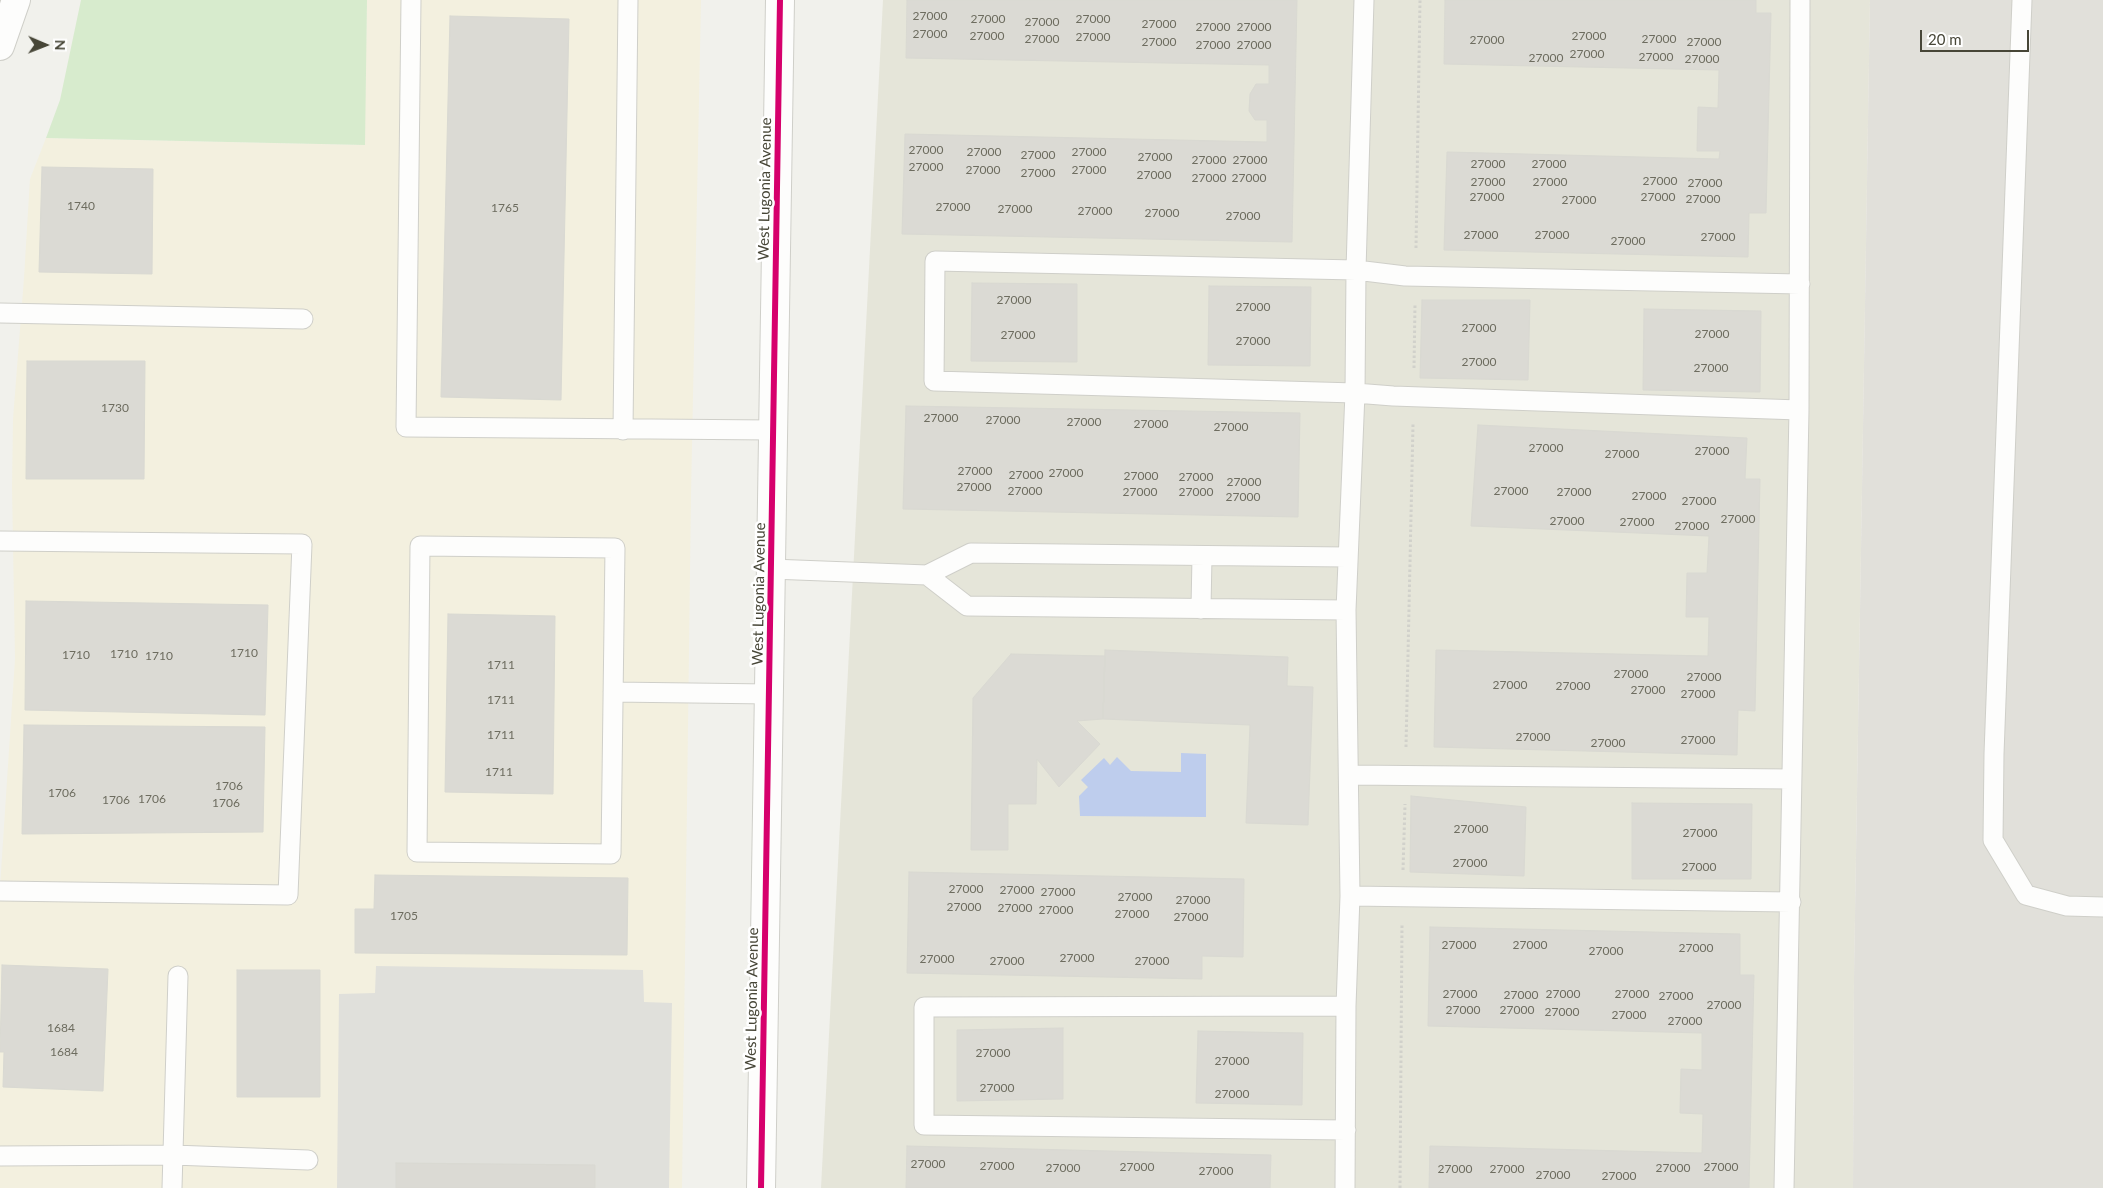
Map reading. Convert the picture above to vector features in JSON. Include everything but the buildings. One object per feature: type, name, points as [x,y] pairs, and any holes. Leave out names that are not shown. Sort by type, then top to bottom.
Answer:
[{"type":"street","name":"West Lugonia Avenue","points":[[761,1188],[780,0]]},
{"type":"street","points":[[0,46],[8,9]]},
{"type":"lane","points":[[411,0],[406,427],[773,430]]},
{"type":"lane","points":[[623,430],[628,0]]},
{"type":"lane","points":[[1345,1188],[1346,1006],[1350,896],[1350,775],[1346,610],[1355,393],[1356,270],[1364,0]]},
{"type":"lane","points":[[1784,1188],[1799,410],[1800,0]]},
{"type":"lane","points":[[2022,0],[1993,840],[2026,895],[2067,906],[2103,907]]},
{"type":"lane","points":[[1799,410],[1355,393],[934,381],[935,261],[1356,270],[1415,276],[1800,284]]},
{"type":"lane","points":[[0,313],[303,318]]},
{"type":"lane","points":[[0,541],[302,544],[288,895],[0,891]]},
{"type":"lane","points":[[420,546],[615,548],[613,692],[611,854],[417,852],[420,546]]},
{"type":"lane","points":[[771,569],[926,575],[971,553],[1347,557]]},
{"type":"lane","points":[[1201,609],[1202,556]]},
{"type":"lane","points":[[926,575],[967,606],[1346,610]]},
{"type":"lane","points":[[613,692],[770,694]]},
{"type":"lane","points":[[1350,775],[1792,779]]},
{"type":"lane","points":[[1350,896],[1790,902]]},
{"type":"lane","points":[[172,1188],[178,976]]},
{"type":"lane","points":[[1346,1006],[924,1007],[924,1125],[1346,1130]]},
{"type":"lane","points":[[0,1156],[173,1155],[308,1160]]},
{"type":"path","points":[[1400,1188],[1405,775],[1414,396],[1420,0]]},
{"type":"shaded area","points":[[367,0],[701,0],[691,495],[682,1188],[0,1188],[0,887],[15,659],[12,487],[13,419],[30,179],[46,138],[364,145]]},
{"type":"shaded area","points":[[883,0],[1870,0],[1854,977],[1853,1188],[821,1188]]},
{"type":"shaded area","points":[[1870,0],[2103,0],[2103,1188],[1853,1188],[1854,977]]},
{"type":"shaded area","points":[[376,966],[643,970],[644,1002],[672,1003],[669,1188],[337,1188],[339,994],[375,993]]},
{"type":"green space","points":[[81,0],[367,0],[365,145],[46,138],[60,100]]},
{"type":"water","points":[[1181,753],[1206,754],[1206,817],[1080,816],[1079,796],[1088,787],[1081,780],[1104,758],[1110,765],[1117,757],[1131,771],[1181,772]]},
{"type":"cycle path","points":[[761,1188],[780,0]]}]
